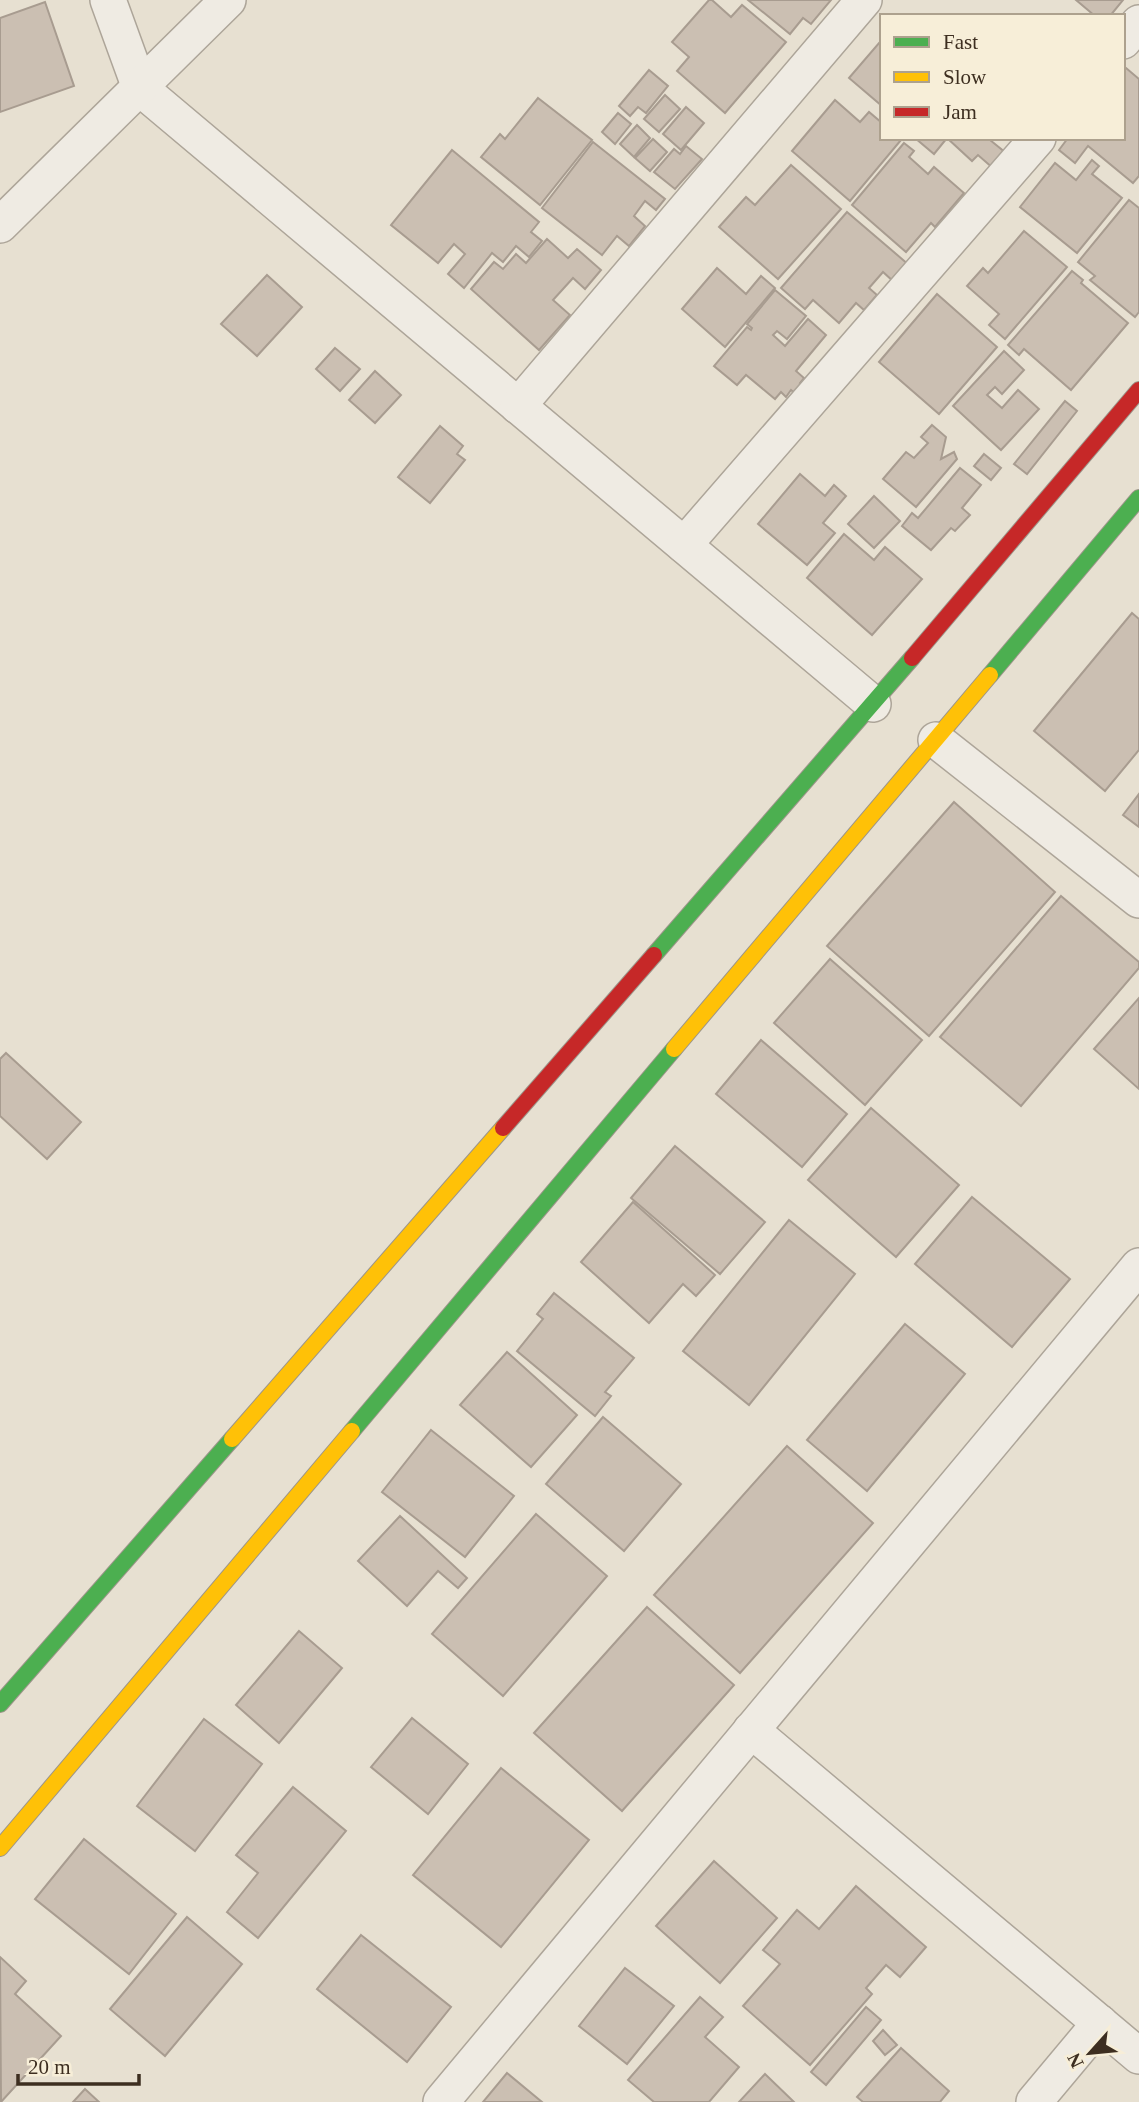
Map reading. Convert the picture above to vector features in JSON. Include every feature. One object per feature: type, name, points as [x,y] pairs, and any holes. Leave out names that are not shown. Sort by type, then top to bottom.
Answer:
[{"type":"street","points":[[108,0],[140,88],[873,704]]},
{"type":"street","points":[[0,225],[228,0]]},
{"type":"street","points":[[518,406],[864,0]]},
{"type":"street","points":[[1125,39],[1139,23]]},
{"type":"street","points":[[684,545],[1036,140]]},
{"type":"street","points":[[4,1690],[873,704],[1139,390]]},
{"type":"street","points":[[0,1848],[1139,498]]},
{"type":"street","points":[[936,740],[1139,900]]},
{"type":"street","points":[[442,2102],[1139,1266]]},
{"type":"street","points":[[751,1730],[1139,2056]]},
{"type":"street","points":[[1034,2102],[1100,2024]]},
{"type":"building","points":[[709,0],[731,17],[742,5],[786,42],[725,113],[677,71],[689,57],[672,42]]},
{"type":"building","points":[[748,0],[831,0],[811,24],[803,18],[790,34]]},
{"type":"building","points":[[1076,0],[1123,0],[1112,14],[1093,14]]},
{"type":"building","points":[[45,2],[74,86],[0,112],[0,18]]},
{"type":"building","points":[[879,43],[880,44],[880,104],[849,78]]},
{"type":"building","points":[[1125,69],[1139,79],[1139,176],[1133,183],[1088,146],[1075,163],[1059,150],[1066,140],[1125,140]]},
{"type":"building","points":[[649,70],[668,86],[646,113],[638,107],[630,116],[619,106]]},
{"type":"building","points":[[665,95],[680,109],[659,132],[644,119]]},
{"type":"building","points":[[538,98],[592,140],[540,205],[481,157],[500,134],[505,139]]},
{"type":"building","points":[[835,100],[860,122],[869,112],[880,121],[880,140],[901,140],[850,201],[792,151]]},
{"type":"building","points":[[686,107],[704,123],[681,150],[663,134]]},
{"type":"building","points":[[618,113],[631,124],[615,144],[602,132]]},
{"type":"building","points":[[637,125],[650,138],[634,157],[620,144]]},
{"type":"building","points":[[653,139],[667,152],[650,171],[635,158]]},
{"type":"building","points":[[917,140],[945,140],[934,154]]},
{"type":"building","points":[[949,140],[990,140],[1006,153],[994,169],[978,155],[972,161]]},
{"type":"building","points":[[593,142],[665,199],[656,210],[645,201],[634,216],[645,226],[629,246],[617,236],[602,255],[542,208]]},
{"type":"building","points":[[904,143],[914,151],[909,157],[928,174],[934,167],[964,193],[935,227],[931,223],[906,252],[852,205]]},
{"type":"building","points":[[686,146],[702,159],[675,189],[654,172],[674,149],[680,154]]},
{"type":"building","points":[[452,150],[539,222],[531,232],[542,241],[529,257],[516,246],[503,262],[492,253],[464,288],[448,274],[465,254],[454,244],[438,263],[391,225]]},
{"type":"building","points":[[1092,160],[1099,166],[1092,174],[1122,198],[1077,253],[1020,207],[1055,163],[1076,180]]},
{"type":"building","points":[[791,165],[841,209],[778,279],[719,227],[746,197],[755,205]]},
{"type":"building","points":[[1129,200],[1139,208],[1139,312],[1135,317],[1090,280],[1095,276],[1078,262]]},
{"type":"building","points":[[847,212],[909,265],[894,282],[883,272],[869,288],[877,295],[864,310],[856,303],[839,323],[813,300],[805,309],[781,288]]},
{"type":"building","points":[[1024,231],[1067,267],[1005,339],[989,325],[999,314],[967,286],[983,268],[988,273]]},
{"type":"building","points":[[547,239],[568,258],[577,249],[601,270],[585,289],[573,278],[553,300],[570,315],[539,350],[471,289],[494,262],[503,269],[516,254],[526,263]]},
{"type":"building","points":[[717,268],[746,294],[761,276],[775,288],[725,347],[682,309]]},
{"type":"building","points":[[1072,271],[1083,280],[1081,283],[1128,323],[1071,390],[1024,349],[1019,355],[1008,345]]},
{"type":"building","points":[[267,275],[302,307],[257,356],[221,324]]},
{"type":"building","points":[[775,290],[806,316],[787,339],[777,331],[773,335],[785,346],[808,319],[826,335],[796,371],[804,378],[800,383],[805,387],[798,396],[791,390],[786,397],[781,392],[775,399],[746,375],[737,385],[714,366],[747,327],[751,330],[747,324]]},
{"type":"building","points":[[937,294],[997,347],[939,414],[879,362]]},
{"type":"building","points":[[335,348],[360,369],[340,391],[316,369]]},
{"type":"building","points":[[1004,351],[1024,370],[1002,394],[995,387],[987,395],[1002,408],[1018,390],[1039,409],[1001,450],[953,406]]},
{"type":"building","points":[[375,371],[401,395],[375,423],[349,400]]},
{"type":"building","points":[[1065,401],[1077,411],[1027,474],[1014,464]]},
{"type":"building","points":[[932,425],[946,437],[941,459],[954,452],[957,459],[916,507],[883,479],[906,452],[914,458],[928,443],[921,437]]},
{"type":"building","points":[[440,426],[463,446],[457,454],[465,460],[430,503],[398,477]]},
{"type":"building","points":[[984,454],[1001,468],[991,480],[974,466]]},
{"type":"building","points":[[960,468],[981,485],[962,508],[970,515],[955,531],[951,528],[931,550],[902,526],[912,513],[918,518]]},
{"type":"building","points":[[800,474],[825,496],[834,485],[846,496],[823,523],[835,533],[807,565],[758,524]]},
{"type":"building","points":[[874,496],[900,521],[874,548],[848,524]]},
{"type":"building","points":[[844,534],[874,560],[885,547],[922,579],[872,635],[807,578]]},
{"type":"building","points":[[1132,613],[1139,619],[1139,750],[1105,791],[1034,731]]},
{"type":"building","points":[[1139,794],[1139,827],[1123,815]]},
{"type":"building","points":[[954,802],[1055,892],[929,1036],[827,946]]},
{"type":"building","points":[[1061,896],[1139,962],[1139,968],[1021,1106],[940,1037]]},
{"type":"building","points":[[830,959],[922,1040],[865,1105],[774,1023]]},
{"type":"building","points":[[1139,998],[1139,1089],[1094,1049]]},
{"type":"building","points":[[761,1040],[847,1114],[802,1167],[716,1094]]},
{"type":"building","points":[[6,1053],[81,1122],[47,1159],[0,1116],[0,1059]]},
{"type":"building","points":[[871,1108],[959,1185],[896,1257],[808,1180]]},
{"type":"building","points":[[675,1146],[765,1222],[720,1274],[631,1198]]},
{"type":"building","points":[[972,1197],[1070,1279],[1012,1347],[915,1264]]},
{"type":"building","points":[[633,1202],[715,1275],[696,1296],[683,1284],[649,1323],[581,1262]]},
{"type":"building","points":[[789,1220],[855,1274],[749,1405],[683,1351]]},
{"type":"building","points":[[554,1293],[634,1358],[605,1392],[611,1396],[595,1416],[517,1351],[543,1319],[537,1314]]},
{"type":"building","points":[[905,1324],[965,1374],[867,1491],[807,1440]]},
{"type":"building","points":[[507,1352],[577,1415],[531,1467],[460,1405]]},
{"type":"building","points":[[603,1417],[681,1484],[624,1551],[546,1484]]},
{"type":"building","points":[[431,1430],[514,1496],[465,1557],[382,1492]]},
{"type":"building","points":[[787,1446],[873,1523],[740,1673],[654,1595]]},
{"type":"building","points":[[536,1514],[607,1576],[503,1696],[432,1634]]},
{"type":"building","points":[[400,1516],[467,1578],[458,1588],[438,1571],[407,1606],[358,1561]]},
{"type":"building","points":[[647,1607],[734,1685],[622,1811],[534,1733]]},
{"type":"building","points":[[299,1631],[342,1668],[279,1743],[236,1705]]},
{"type":"building","points":[[412,1718],[468,1764],[428,1814],[371,1767]]},
{"type":"building","points":[[204,1719],[262,1764],[195,1851],[137,1806]]},
{"type":"building","points":[[501,1768],[589,1840],[501,1947],[413,1875]]},
{"type":"building","points":[[293,1787],[346,1831],[258,1938],[227,1912],[258,1873],[236,1855]]},
{"type":"building","points":[[84,1839],[176,1914],[129,1974],[35,1899]]},
{"type":"building","points":[[714,1861],[777,1918],[720,1983],[656,1926]]},
{"type":"building","points":[[856,1886],[926,1947],[900,1977],[886,1965],[866,1988],[872,1994],[810,2065],[743,2006],[780,1964],[763,1950],[797,1910],[819,1929]]},
{"type":"building","points":[[187,1917],[242,1964],[165,2056],[110,2009]]},
{"type":"building","points":[[361,1935],[451,2007],[407,2062],[317,1989]]},
{"type":"building","points":[[0,1957],[26,1981],[15,1994],[61,2036],[1,2102]]},
{"type":"building","points":[[625,1968],[674,2006],[627,2064],[579,2026]]},
{"type":"building","points":[[700,1997],[723,2017],[705,2037],[739,2067],[709,2102],[654,2102],[628,2080]]},
{"type":"building","points":[[866,2007],[881,2020],[826,2085],[811,2072]]},
{"type":"building","points":[[883,2030],[897,2045],[885,2055],[873,2041]]},
{"type":"building","points":[[901,2048],[949,2091],[940,2102],[863,2102],[857,2097]]},
{"type":"building","points":[[507,2073],[542,2102],[483,2102]]},
{"type":"building","points":[[765,2074],[794,2102],[739,2102]]},
{"type":"building","points":[[85,2089],[99,2102],[73,2102]]},
{"type":"traffic: fast","points":[[990,675],[1139,498]]},
{"type":"traffic: fast","points":[[654,955],[912,658]]},
{"type":"traffic: fast","points":[[352,1431],[674,1049]]},
{"type":"traffic: fast","points":[[0,1704],[232,1439]]},
{"type":"traffic: slow","points":[[674,1049],[990,675]]},
{"type":"traffic: slow","points":[[232,1439],[503,1128]]},
{"type":"traffic: slow","points":[[0,1848],[352,1431]]},
{"type":"traffic: jam","points":[[912,658],[1139,390]]},
{"type":"traffic: jam","points":[[503,1128],[654,955]]}]
